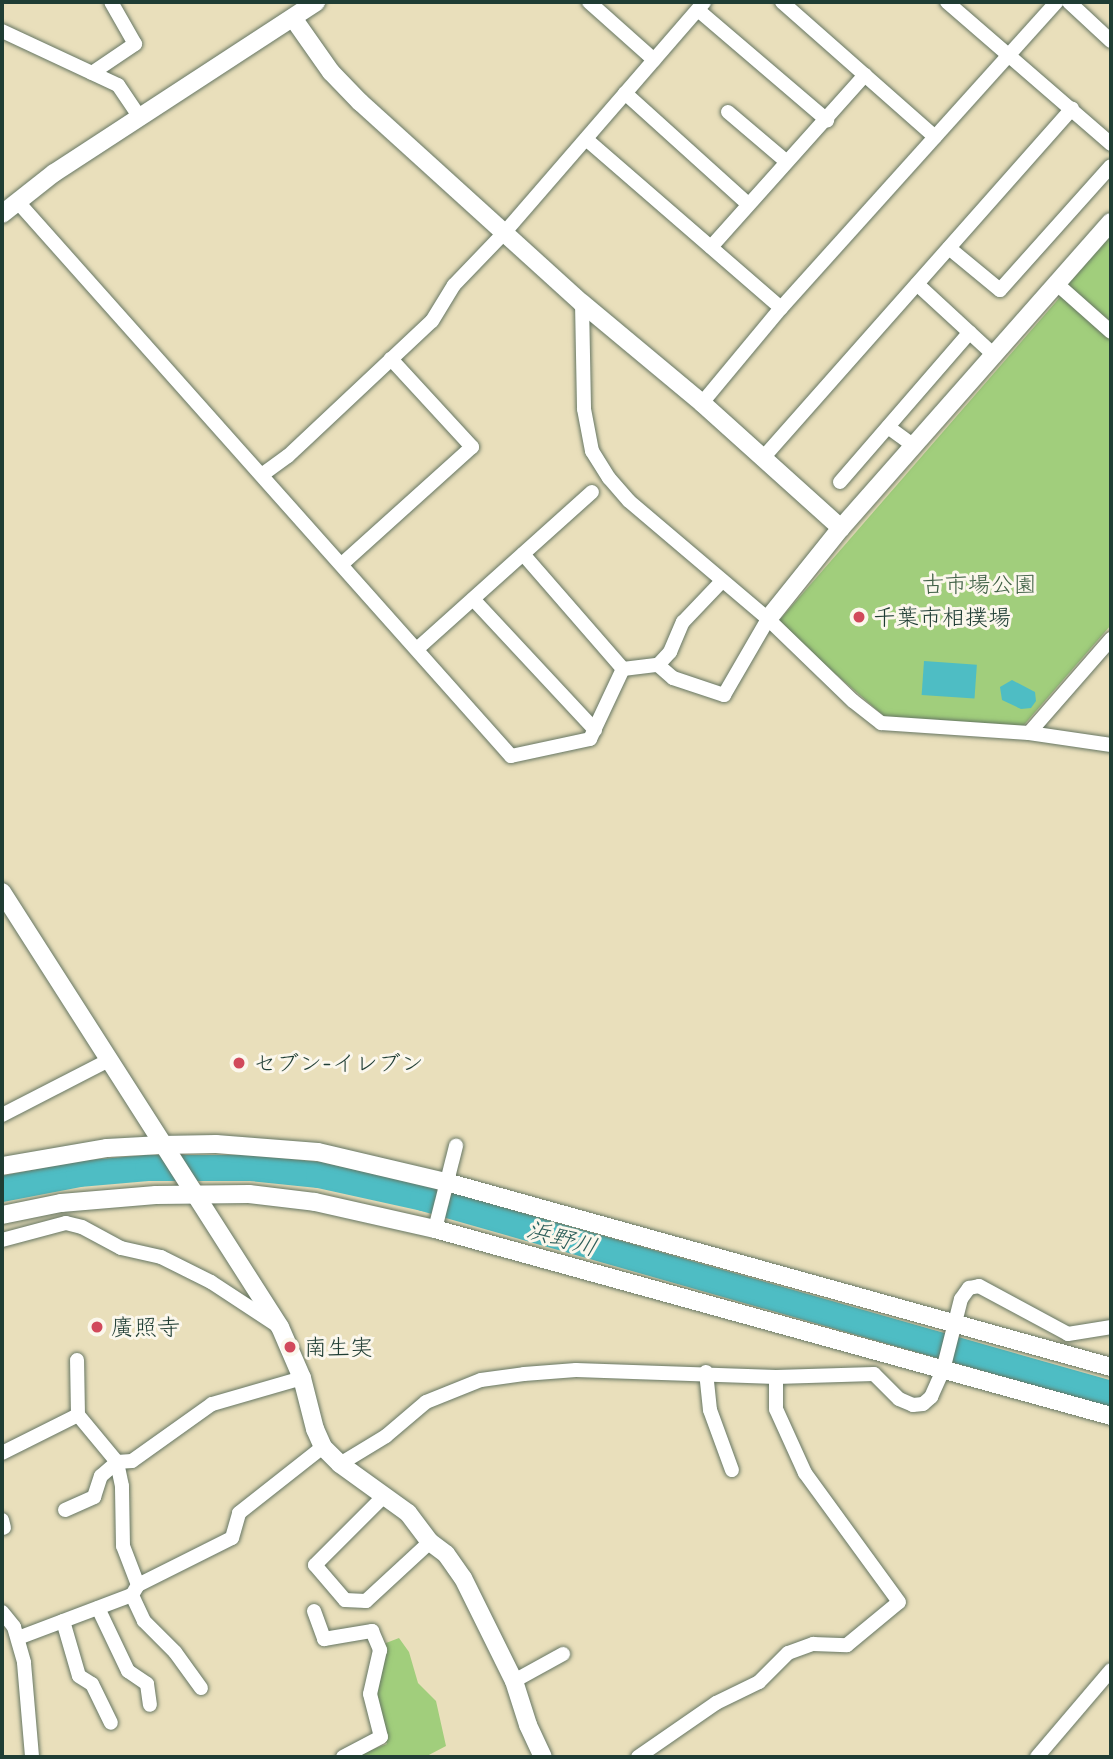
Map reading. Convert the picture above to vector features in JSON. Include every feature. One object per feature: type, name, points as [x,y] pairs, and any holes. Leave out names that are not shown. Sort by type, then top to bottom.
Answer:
[{"type":"street","points":[[92,73],[135,44],[111,2]]},
{"type":"street","points":[[2,214],[54,173],[316,2]]},
{"type":"street","points":[[589,2],[654,60]]},
{"type":"street","points":[[782,2],[935,137]]},
{"type":"street","points":[[947,2],[1111,144]]},
{"type":"street","points":[[702,403],[781,308],[1057,2]]},
{"type":"street","points":[[1069,2],[1108,32]]},
{"type":"street","points":[[263,474],[288,456],[432,321],[454,285],[505,232],[701,6],[827,120]]},
{"type":"street","points":[[293,18],[331,72],[360,102],[582,303],[702,403],[841,528]]},
{"type":"street","points":[[2,31],[118,86],[139,118]]},
{"type":"street","points":[[711,247],[865,75]]},
{"type":"street","points":[[625,93],[748,204]]},
{"type":"street","points":[[762,459],[1072,109]]},
{"type":"street","points":[[728,112],[787,162]]},
{"type":"street","points":[[586,139],[781,308]]},
{"type":"street","points":[[949,248],[1000,290],[1111,166]]},
{"type":"street","points":[[17,201],[263,474],[511,756],[590,739],[623,669]]},
{"type":"street","points":[[658,665],[673,678],[724,695],[768,619],[841,528],[1109,228]]},
{"type":"street","points":[[917,284],[994,355]]},
{"type":"street","points":[[1057,284],[1111,332]]},
{"type":"street","points":[[582,303],[584,409],[593,450],[609,478],[629,501],[768,619],[853,701],[881,723],[1029,733],[1111,744]]},
{"type":"street","points":[[839,482],[970,332]]},
{"type":"street","points":[[342,564],[472,447],[391,359]]},
{"type":"street","points":[[888,427],[914,446]]},
{"type":"street","points":[[417,649],[592,492]]},
{"type":"street","points":[[523,554],[623,669]]},
{"type":"street","points":[[623,669],[658,665],[670,652],[683,622],[722,581]]},
{"type":"street","points":[[473,599],[595,730]]},
{"type":"street","points":[[1029,733],[1111,639]]},
{"type":"street","points":[[2,892],[107,1061],[161,1145],[197,1194],[280,1327],[302,1378],[315,1429],[323,1447],[340,1464],[408,1513],[430,1542],[446,1554],[463,1578],[514,1681],[538,1755]]},
{"type":"street","points":[[2,1115],[107,1061]]},
{"type":"street","points":[[2,1166],[93,1150],[161,1145],[216,1144],[318,1152],[446,1182],[1111,1367]]},
{"type":"street","points":[[435,1229],[456,1146]]},
{"type":"street","points":[[2,1215],[61,1203],[197,1194],[249,1194],[315,1202],[435,1229],[1111,1416]]},
{"type":"street","points":[[61,1203],[66,1223]]},
{"type":"street","points":[[2,1240],[66,1223],[82,1227],[121,1248],[161,1257],[211,1282],[280,1327]]},
{"type":"street","points":[[340,1464],[386,1436],[426,1402],[481,1380],[576,1370],[776,1377],[874,1374],[899,1399],[913,1405],[923,1404],[931,1398],[943,1370],[961,1300],[969,1288],[979,1286],[1068,1334],[1111,1327]]},
{"type":"street","points":[[77,1360],[78,1415],[117,1462],[122,1486],[123,1546],[144,1621],[175,1652],[201,1688]]},
{"type":"street","points":[[706,1373],[710,1410],[732,1471]]},
{"type":"street","points":[[638,1757],[716,1703],[759,1682],[788,1653],[813,1644],[847,1645],[899,1602],[805,1473],[776,1409],[776,1377]]},
{"type":"street","points":[[65,1510],[94,1497],[102,1476],[117,1462],[132,1461],[212,1404],[302,1378]]},
{"type":"street","points":[[2,1453],[78,1415]]},
{"type":"street","points":[[18,1638],[98,1608],[232,1538],[239,1513],[323,1447]]},
{"type":"street","points":[[385,1494],[315,1565],[345,1600],[366,1601],[430,1542]]},
{"type":"street","points":[[98,1608],[128,1671],[146,1684],[150,1705]]},
{"type":"street","points":[[314,1611],[324,1639],[372,1631],[380,1650],[370,1695],[381,1737],[343,1757]]},
{"type":"street","points":[[2,1612],[14,1627],[18,1638],[27,1687],[32,1757]]},
{"type":"street","points":[[64,1621],[79,1676],[92,1684],[111,1723]]},
{"type":"street","points":[[514,1681],[563,1654]]},
{"type":"street","points":[[1037,1757],[1111,1670]]},
{"type":"green space","points":[[1109,235],[1111,237],[1111,326],[1065,286]]},
{"type":"green space","name":"古市場公園","points":[[1061,296],[1111,340],[1111,625],[1023,726],[885,717],[777,623]]},
{"type":"green space","points":[[399,1638],[409,1652],[418,1683],[436,1701],[446,1746],[425,1757],[353,1757],[387,1744],[376,1718],[375,1696],[386,1643]]},
{"type":"water","points":[[924,661],[977,665],[974,699],[922,695]]},
{"type":"water","points":[[1012,680],[1035,692],[1036,701],[1031,708],[1021,709],[1002,700],[1000,687]]},
{"type":"waterway","name":"浜野川","points":[[2,1189],[79,1174],[148,1168],[251,1168],[319,1175],[423,1198],[1111,1394]]},
{"type":"place","name":"千葉市相撲場","points":[[859,617]]},
{"type":"place","name":"セブン-イレブン","points":[[239,1063]]},
{"type":"place","name":"廣照寺","points":[[97,1327]]},
{"type":"place","name":"南生実","points":[[290,1347]]}]
